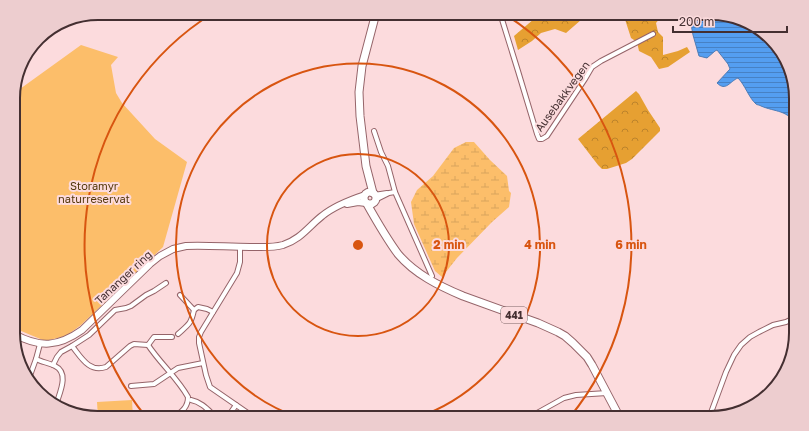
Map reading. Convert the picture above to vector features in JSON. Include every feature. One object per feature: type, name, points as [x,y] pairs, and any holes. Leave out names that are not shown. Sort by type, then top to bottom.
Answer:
[{"type":"main road","name":"441","points":[[374,20],[363,60],[359,85],[360,116],[370,198],[386,235],[406,262],[436,284],[463,296],[548,327],[565,336],[587,357],[616,411]]},
{"type":"main road","name":"Tananger ring","points":[[20,337],[40,344],[63,341],[70,338],[82,330],[150,264],[166,252],[186,246],[268,247],[282,245],[294,240],[322,216],[338,206],[350,200],[370,198]]},
{"type":"street","name":"Ausebakkvegen","points":[[502,20],[539,139],[547,136],[592,67],[653,34]]},
{"type":"street","points":[[374,131],[381,152],[388,166],[395,192],[432,276]]},
{"type":"street","points":[[370,198],[395,192]]},
{"type":"street","points":[[240,247],[240,262],[237,273],[201,332],[199,343],[210,387],[245,411]]},
{"type":"street","points":[[53,365],[61,352],[90,335],[115,310],[131,306],[166,283]]},
{"type":"street","points":[[180,294],[194,310]]},
{"type":"street","points":[[178,334],[190,323],[194,310],[198,307],[213,312]]},
{"type":"street","points":[[712,411],[729,366],[741,345],[750,337],[759,332],[773,325],[789,320]]},
{"type":"street","points":[[148,345],[154,337],[172,337]]},
{"type":"street","points":[[31,373],[40,344]]},
{"type":"street","points":[[72,346],[88,364],[96,369],[101,369],[106,367],[130,346],[134,344],[148,345]]},
{"type":"street","points":[[148,345],[186,394],[188,400],[183,411]]},
{"type":"street","points":[[36,359],[56,366],[60,370],[63,381],[58,399]]},
{"type":"street","points":[[131,386],[154,384],[178,368],[203,363]]},
{"type":"street","points":[[541,411],[564,398],[576,395],[607,393]]},
{"type":"street","points":[[192,400],[201,404],[209,411]]},
{"type":"street","points":[[232,411],[236,405]]},
{"type":"green space","points":[[533,20],[581,20],[566,33],[555,29],[541,33],[518,50],[514,36]]},
{"type":"green space","points":[[625,20],[658,20],[656,23],[658,32],[663,37],[663,55],[687,47],[690,52],[668,67],[659,69],[651,57],[639,51],[637,42],[631,38]]},
{"type":"green space","name":"Storamyr naturreservat","points":[[81,45],[118,57],[111,65],[116,93],[122,103],[155,139],[187,162],[163,247],[81,325],[66,336],[45,341],[20,331],[21,88]]},
{"type":"green space","points":[[636,91],[660,128],[660,131],[626,163],[607,169],[602,169],[578,139]]},
{"type":"green space","points":[[466,142],[474,142],[507,176],[509,191],[511,193],[509,207],[457,258],[442,277],[435,271],[414,224],[411,202],[417,190],[433,176],[454,148]]},
{"type":"green space","points":[[132,400],[133,411],[98,411],[97,402]]},
{"type":"water","points":[[690,20],[716,20],[736,24],[762,39],[779,59],[783,68],[788,88],[789,117],[781,112],[756,104],[738,78],[725,86],[717,83],[730,69],[728,64],[717,50],[707,58],[699,56]]}]
